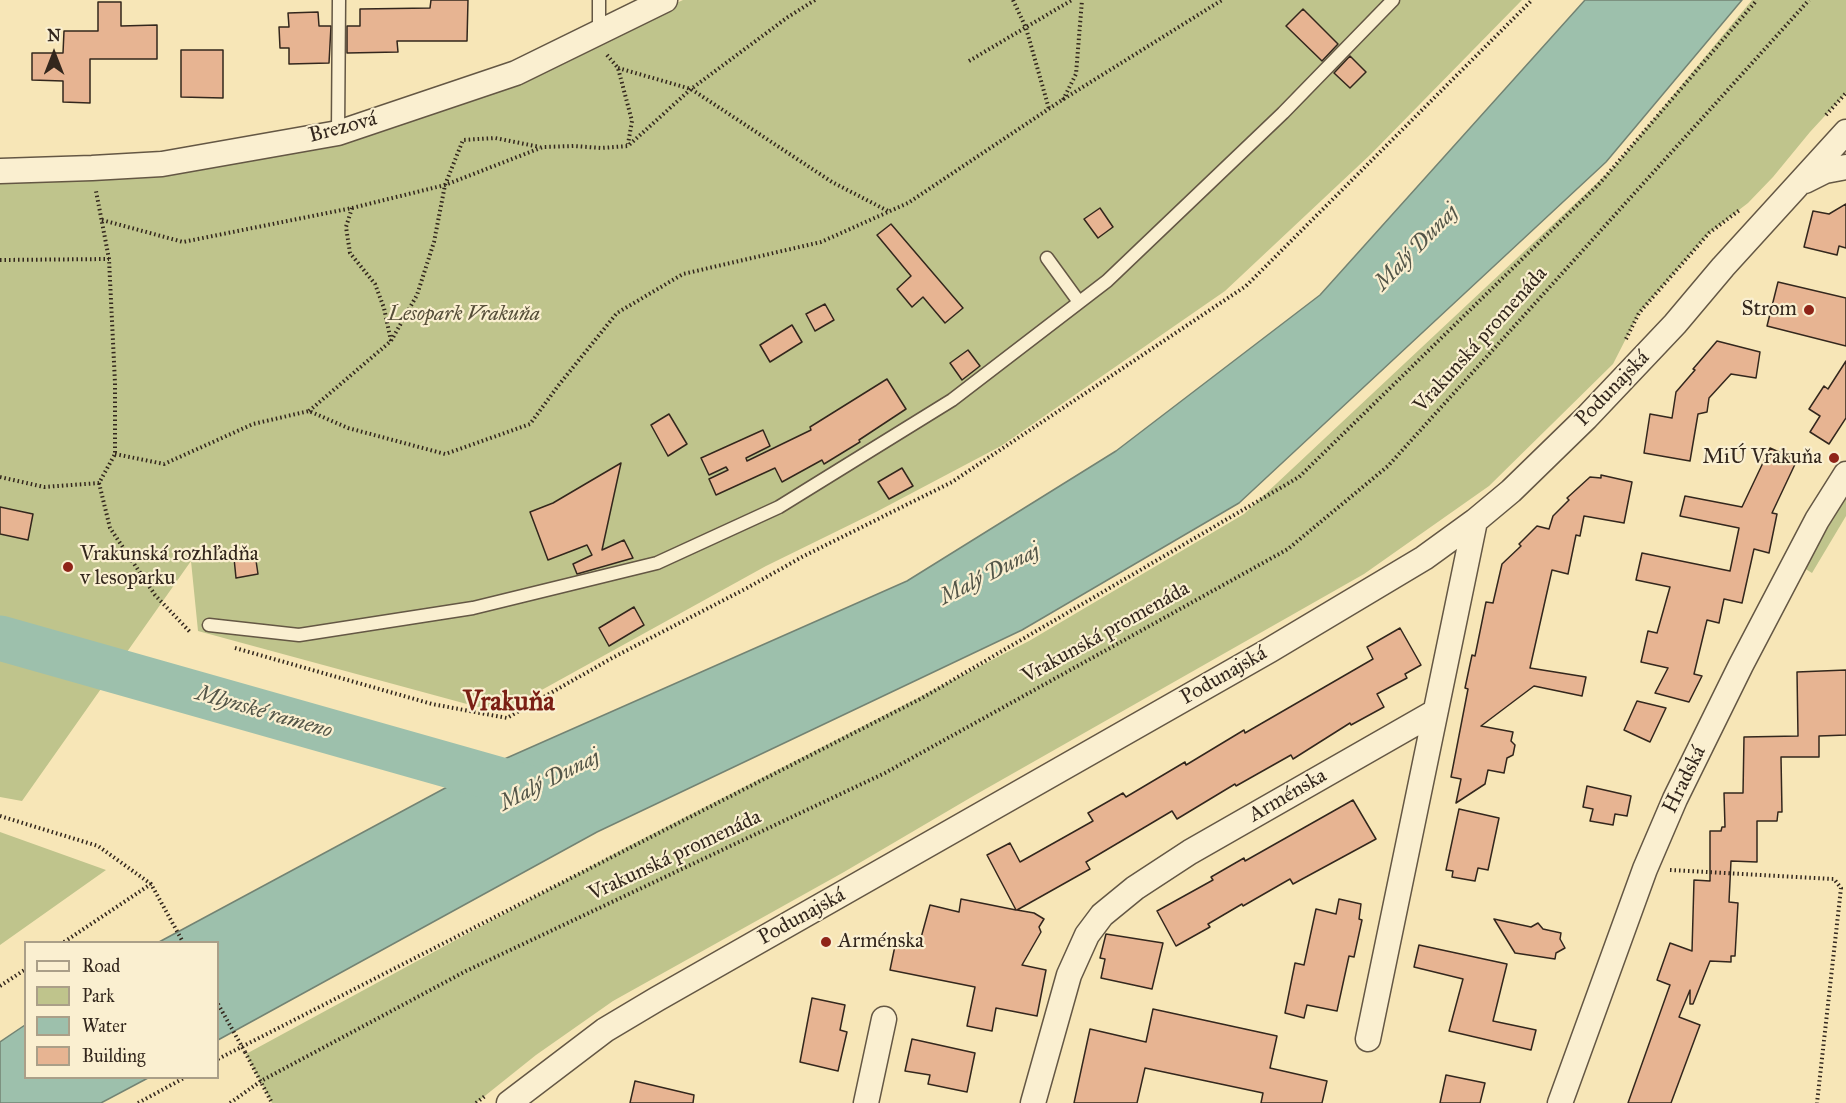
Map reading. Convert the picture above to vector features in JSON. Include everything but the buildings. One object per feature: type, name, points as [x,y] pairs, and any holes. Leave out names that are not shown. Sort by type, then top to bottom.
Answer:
[{"type":"street","name":"Brezová","points":[[0,171],[162,164],[338,133],[516,73],[665,0]]},
{"type":"street","name":"Podunajská","points":[[498,1098],[605,1030],[746,948],[1375,589],[1475,522],[1511,491],[1586,418],[1675,324],[1797,184],[1846,132]]},
{"type":"street","points":[[1797,184],[1825,171],[1846,167]]},
{"type":"street","name":"Hradská","points":[[1560,1103],[1645,869],[1676,799],[1741,665],[1817,520],[1846,475]]},
{"type":"street","points":[[1368,1039],[1475,522]]},
{"type":"street","name":"Arménska","points":[[1034,1103],[1069,975],[1087,935],[1102,915],[1135,888],[1190,852],[1435,712]]},
{"type":"street","points":[[866,1103],[884,1019]]},
{"type":"lane","points":[[338,133],[339,0]]},
{"type":"lane","points":[[595,34],[599,0]]},
{"type":"lane","points":[[209,625],[299,635],[473,608],[657,563],[780,507],[952,400],[1107,280],[1275,121],[1393,0]]},
{"type":"lane","points":[[1047,258],[1079,302]]},
{"type":"path","points":[[115,454],[164,464],[253,424],[309,411],[391,341],[417,295],[434,242],[445,185],[463,140],[495,138],[543,147],[628,146],[691,90],[788,17],[815,0]]},
{"type":"path","points":[[1013,0],[1026,28],[1049,109]]},
{"type":"path","points":[[969,61],[1072,0]]},
{"type":"path","points":[[1062,100],[1076,74],[1082,0]]},
{"type":"path","points":[[309,411],[348,428],[445,454],[530,424],[617,313],[683,274],[821,242],[908,203],[1062,100],[1222,0]]},
{"type":"path","points":[[219,1058],[922,698],[1299,477],[1600,183],[1757,0]]},
{"type":"path","name":"Vrakunská promenáda","points":[[230,1103],[261,1081],[466,971],[885,773],[1288,549],[1388,466],[1809,0]]},
{"type":"path","points":[[595,34],[618,68],[632,121],[628,146]]},
{"type":"path","points":[[618,68],[691,90],[832,182],[888,211]]},
{"type":"path","points":[[1824,117],[1846,93]]},
{"type":"path","points":[[0,477],[45,488],[99,483],[115,454],[115,383],[109,259],[102,220],[183,242],[352,208],[445,185],[543,147]]},
{"type":"path","points":[[1624,343],[1639,313],[1709,233],[1748,203]]},
{"type":"path","points":[[352,208],[346,227],[350,253],[375,284],[384,308],[391,341]]},
{"type":"path","points":[[0,260],[109,259]]},
{"type":"path","points":[[0,816],[98,846],[151,884],[182,941]]},
{"type":"path","points":[[1669,870],[1834,879],[1841,888],[1817,1103]]},
{"type":"path","points":[[66,941],[151,884]]},
{"type":"path","points":[[0,986],[24,970]]},
{"type":"path","points":[[219,1006],[272,1103]]},
{"type":"path","points":[[138,1103],[180,1079]]},
{"type":"path","points":[[476,1103],[498,1098]]},
{"type":"green space","name":"Lesopark Vrakuňa","points":[[683,0],[1522,0],[1371,154],[1225,291],[1001,446],[876,512],[766,566],[500,713],[198,631],[191,561],[22,801],[0,797],[0,183],[88,178],[457,105]]},
{"type":"green space","points":[[1752,0],[1846,0],[1846,93],[1773,177],[1748,203],[1709,233],[1639,313],[1613,364],[1489,486],[1364,574],[844,872],[613,1001],[536,1055],[476,1103],[272,1103],[246,1054],[627,847],[1029,641],[1244,514],[1613,168]]},
{"type":"green space","points":[[1846,497],[1846,516],[1812,573],[1804,568]]},
{"type":"green space","points":[[0,832],[106,870],[0,945]]},
{"type":"water","name":"Malý Dunaj","points":[[1585,0],[1742,0],[1606,162],[1239,503],[1022,630],[597,832],[219,1039],[219,941],[161,941],[475,772],[907,581],[1116,451],[1320,295]]},
{"type":"water","points":[[24,1026],[24,1079],[146,1079],[101,1103],[0,1103],[0,1042]]},
{"type":"waterway","name":"Mlynské rameno","points":[[0,638],[529,788]]},
{"type":"place","name":"Strom","points":[[1809,310]]},
{"type":"place","name":"MiÚ Vrakuňa","points":[[1834,458]]},
{"type":"place","name":"Vrakunská rozhľadňa v lesoparku","points":[[68,567]]},
{"type":"place","name":"Arménska","points":[[826,942]]},
{"type":"district","name":"Vrakuňa","points":[[509,703]]}]
